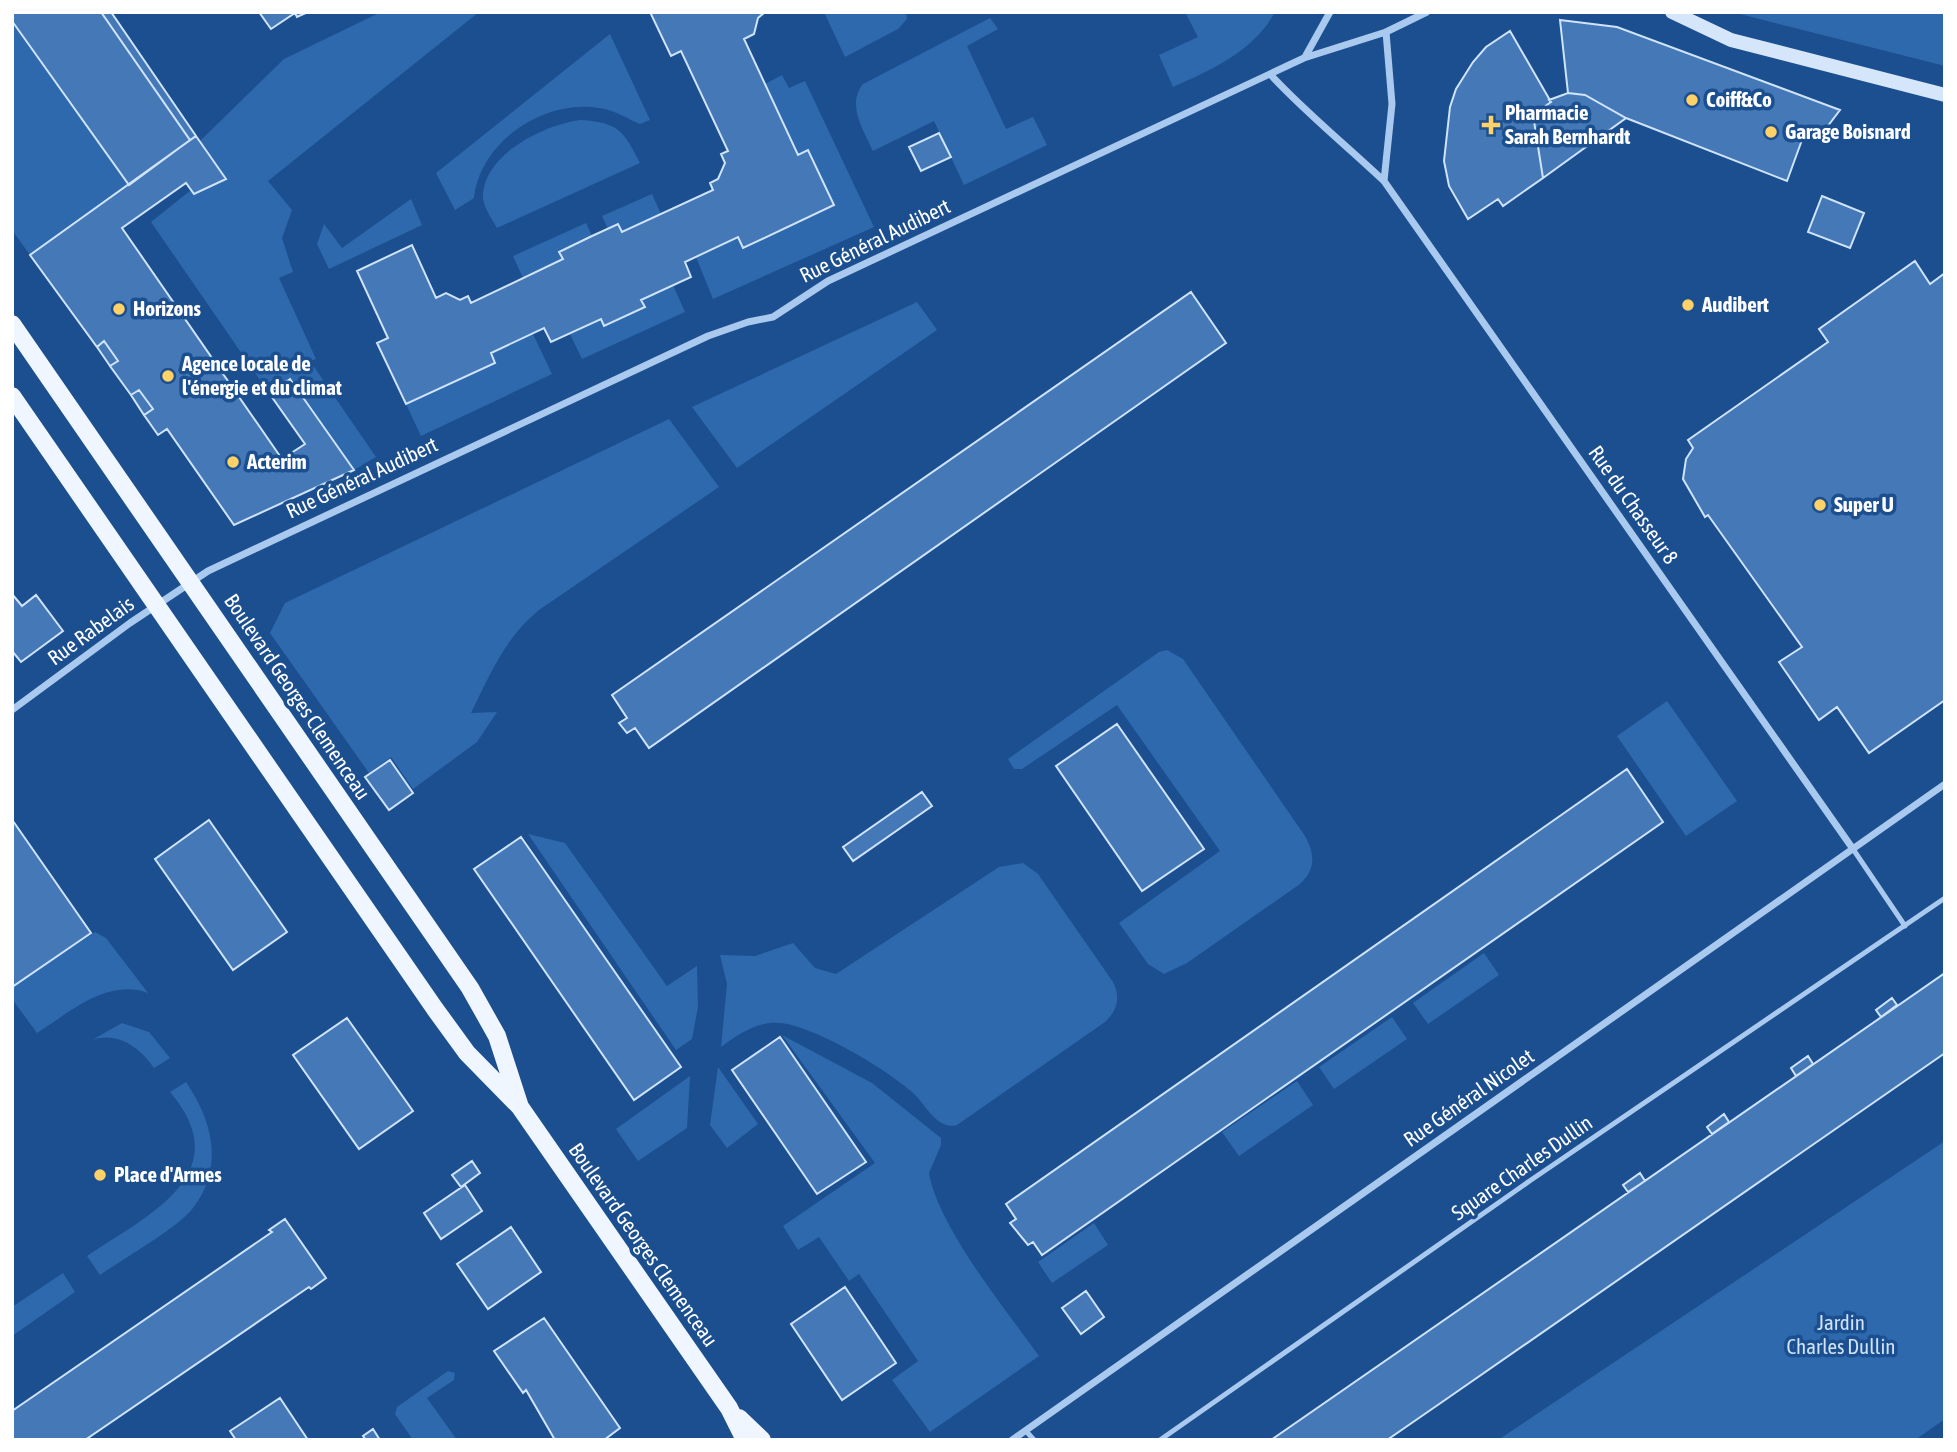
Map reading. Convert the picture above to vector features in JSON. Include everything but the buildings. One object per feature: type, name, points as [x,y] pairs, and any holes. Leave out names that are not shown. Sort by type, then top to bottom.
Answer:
[{"type":"main road","points":[[1672,12],[1731,40],[1945,95]]},
{"type":"main road","name":"Boulevard Georges Clemenceau","points":[[12,324],[470,988],[497,1036],[520,1107]]},
{"type":"main road","name":"Boulevard Georges Clemenceau","points":[[12,396],[467,1054],[520,1107],[729,1408],[744,1440]]},
{"type":"main road","name":"Boulevard Georges Clemenceau","points":[[729,1408],[762,1440]]},
{"type":"street","points":[[1304,58],[1330,12]]},
{"type":"street","name":"Rue Général Audibert","points":[[157,606],[191,581],[683,347],[729,327],[773,317],[828,281],[1304,58],[1385,32],[1427,12]]},
{"type":"street","points":[[1384,181],[1392,104],[1385,32]]},
{"type":"street","name":"Rue du Chasseur 8","points":[[1270,74],[1297,104],[1324,125],[1384,181],[1853,849]]},
{"type":"street","name":"Rue Rabelais","points":[[12,710],[157,606]]},
{"type":"street","name":"Rue Général Nicolet","points":[[1012,1440],[1945,784]]},
{"type":"lane","points":[[1853,849],[1905,926]]},
{"type":"lane","name":"Square Charles Dullin","points":[[1160,1440],[1531,1180],[1945,898]]},
{"type":"lane","points":[[1026,1431],[1034,1440]]},
{"type":"green space","points":[[381,12],[479,12],[268,181],[292,210],[282,238],[293,272],[279,278],[316,359],[310,361],[376,457],[354,470],[290,379],[269,393],[151,222],[191,190],[194,194],[226,179],[200,141],[284,59]]},
{"type":"green space","points":[[824,12],[906,12],[907,19],[898,29],[845,57]]},
{"type":"green space","points":[[1185,12],[1275,12],[1256,38],[1244,48],[1216,66],[1173,87],[1159,55],[1198,37]]},
{"type":"green space","points":[[1736,12],[1945,12],[1945,66],[1740,14]]},
{"type":"green space","points":[[990,18],[998,29],[967,46],[1006,129],[1033,117],[1047,145],[964,185],[934,121],[873,151],[861,127],[856,109],[858,92],[863,84]]},
{"type":"green space","points":[[12,21],[129,185],[30,255],[12,230]]},
{"type":"green space","points":[[610,34],[650,120],[640,124],[615,112],[578,107],[537,117],[502,142],[488,159],[479,177],[474,198],[455,210],[436,173]]},
{"type":"green space","points":[[782,75],[789,88],[805,81],[874,227],[713,299],[696,257],[738,237],[743,247],[833,205],[808,150],[798,155],[765,84]]},
{"type":"green space","points":[[581,120],[604,123],[618,130],[640,163],[497,228],[483,198],[485,182],[493,168],[504,155],[534,135]]},
{"type":"green space","points":[[652,194],[661,214],[622,232],[608,229],[602,216]]},
{"type":"green space","points":[[411,199],[422,225],[329,269],[317,244],[324,224],[342,248]]},
{"type":"green space","points":[[586,223],[592,236],[560,252],[563,259],[523,278],[513,256]]},
{"type":"green space","points":[[673,285],[685,312],[582,359],[570,334],[601,319],[604,326],[645,308],[641,300]]},
{"type":"green space","points":[[917,302],[937,330],[737,468],[692,407]]},
{"type":"green space","points":[[533,334],[552,374],[421,436],[406,404],[494,363],[491,353]]},
{"type":"green space","points":[[669,419],[719,487],[539,610],[527,621],[499,657],[471,713],[497,712],[477,742],[413,789],[391,757],[369,773],[270,633],[285,603]]},
{"type":"green space","points":[[1167,650],[1183,659],[1305,836],[1311,849],[1312,862],[1309,873],[1300,884],[1187,963],[1164,974],[1148,964],[1119,923],[1220,851],[1117,705],[1022,769],[1014,769],[1008,759],[1159,652]]},
{"type":"green space","points":[[1667,701],[1737,801],[1686,836],[1617,736]]},
{"type":"green space","points":[[528,834],[565,843],[667,986],[697,966],[698,1007],[692,1039],[676,1050]]},
{"type":"green space","points":[[1023,863],[1038,874],[1113,982],[1117,1003],[1105,1022],[957,1125],[943,1124],[912,1092],[885,1072],[810,1031],[779,1023],[763,1024],[721,1047],[727,984],[720,955],[755,956],[793,943],[815,968],[836,974],[999,867]]},
{"type":"green space","points":[[95,932],[106,938],[148,993],[118,990],[103,994],[75,1008],[37,1033],[12,999],[12,987]]},
{"type":"green space","points":[[1484,953],[1499,975],[1428,1024],[1413,1003]]},
{"type":"green space","points":[[1392,1017],[1407,1039],[1334,1089],[1319,1067]]},
{"type":"green space","points":[[122,1023],[149,1032],[170,1058],[154,1068],[142,1054],[127,1043],[111,1038],[92,1040]]},
{"type":"green space","points":[[782,1035],[872,1083],[941,1138],[941,1145],[929,1173],[945,1218],[975,1268],[1039,1356],[930,1432],[892,1380],[918,1361],[859,1274],[849,1281],[819,1237],[798,1250],[783,1226],[875,1163]]},
{"type":"green space","points":[[718,1067],[758,1124],[727,1148],[710,1125]]},
{"type":"green space","points":[[690,1076],[687,1128],[638,1161],[616,1129]]},
{"type":"green space","points":[[1297,1081],[1313,1105],[1239,1156],[1222,1132]]},
{"type":"green space","points":[[186,1082],[203,1112],[211,1144],[212,1160],[203,1192],[186,1216],[100,1275],[87,1256],[158,1208],[177,1190],[190,1169],[195,1147],[189,1121],[170,1092]]},
{"type":"green space","name":"Jardin Charles Dullin","points":[[1945,1141],[1945,1419],[1915,1440],[1498,1440]]},
{"type":"green space","points":[[1094,1223],[1108,1245],[1052,1283],[1038,1262]]},
{"type":"green space","points":[[63,1273],[75,1292],[12,1336],[12,1307]]},
{"type":"green space","points":[[448,1371],[455,1373],[454,1380],[427,1398],[457,1440],[413,1440],[395,1414],[397,1407]]},
{"type":"place","name":"Coiff&Co","points":[[1692,100]]},
{"type":"place","name":"Pharmacie Sarah Bernhardt","points":[[1491,125]]},
{"type":"place","name":"Garage Boisnard","points":[[1771,132]]},
{"type":"place","name":"Audibert","points":[[1688,305]]},
{"type":"place","name":"Horizons","points":[[119,309]]},
{"type":"place","name":"Agence locale de l'énergie et du climat","points":[[168,376]]},
{"type":"place","name":"Acterim","points":[[233,462]]},
{"type":"place","name":"Super U","points":[[1820,505]]},
{"type":"place","name":"Place d'Armes","points":[[100,1175]]}]
